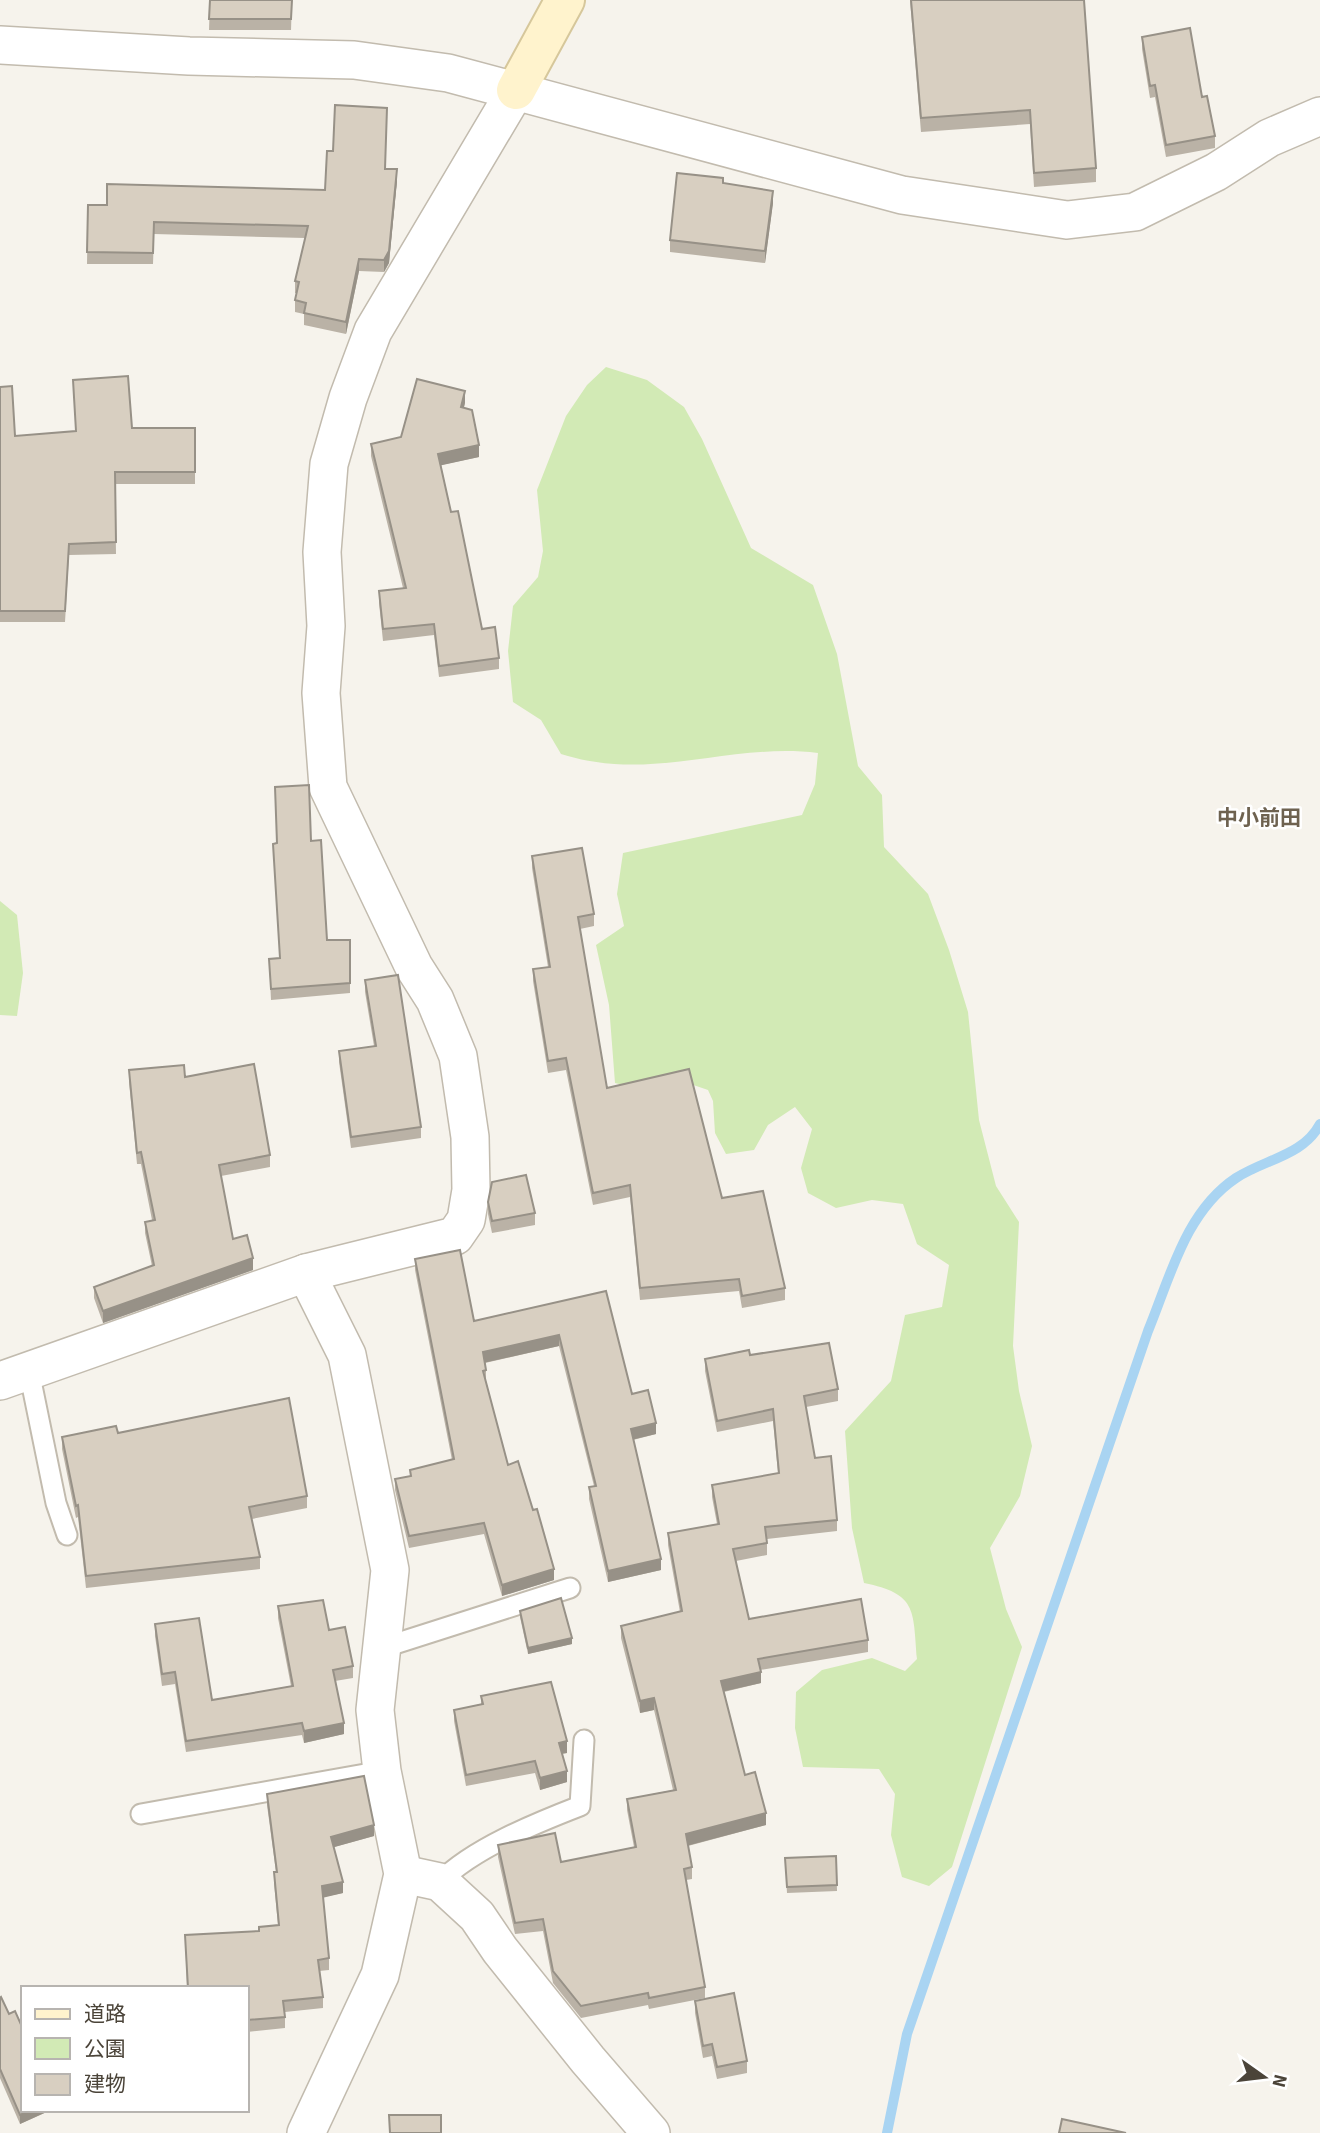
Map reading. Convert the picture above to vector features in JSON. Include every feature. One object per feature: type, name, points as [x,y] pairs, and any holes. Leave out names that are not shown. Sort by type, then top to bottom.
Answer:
[{"type":"street","points":[[15,1376],[306,1273],[455,1236],[466,1220],[471,1190],[470,1137],[458,1056],[435,1000],[414,967],[328,787],[321,693],[326,626],[322,552],[329,464],[348,398],[373,331],[516,90],[565,0]]},
{"type":"street","points":[[0,45],[190,56],[354,60],[449,73],[902,195],[1067,220],[1135,212],[1216,172],[1269,138],[1320,116]]},
{"type":"street","points":[[306,1273],[348,1355],[390,1570],[375,1710],[382,1771],[403,1874],[380,1975],[306,2133]]},
{"type":"street","points":[[403,1874],[440,1882],[477,1916],[572,2040],[651,2133]]},
{"type":"lane","points":[[15,1376],[67,1535]]},
{"type":"lane","points":[[382,1648],[570,1588]]},
{"type":"lane","points":[[440,1882],[457,1864],[537,1822],[580,1806],[584,1740]]},
{"type":"lane","points":[[141,1814],[382,1771]]},
{"type":"green space","points":[[606,367],[647,380],[684,407],[702,439],[751,548],[813,585],[837,654],[858,766],[882,795],[884,847],[928,894],[949,950],[968,1012],[979,1120],[996,1186],[1019,1222],[1013,1346],[1019,1391],[1032,1446],[1020,1496],[990,1548],[1006,1609],[1022,1647],[952,1867],[929,1886],[902,1877],[891,1835],[895,1794],[879,1769],[803,1767],[795,1728],[796,1692],[822,1670],[872,1658],[905,1671],[917,1659],[909,1606],[894,1592],[864,1583],[852,1528],[845,1431],[891,1381],[905,1315],[942,1307],[949,1265],[917,1244],[903,1204],[872,1200],[836,1208],[808,1193],[801,1168],[812,1129],[795,1107],[768,1125],[754,1150],[726,1154],[715,1133],[713,1101],[708,1090],[670,1077],[645,1090],[615,1083],[609,1005],[596,945],[624,926],[617,894],[623,853],[802,815],[815,784],[818,753],[753,753],[659,764],[595,762],[561,754],[541,720],[513,702],[508,651],[513,606],[538,577],[543,551],[537,490],[566,416],[587,385]]},
{"type":"green space","points":[[0,901],[17,915],[23,973],[17,1016],[0,1015]]},
{"type":"building","points":[[210,0],[292,0],[291,19],[209,19]]},
{"type":"building","points":[[911,0],[1084,0],[1096,168],[1034,173],[1030,110],[921,118]]},
{"type":"building","points":[[1190,28],[1202,97],[1207,96],[1215,136],[1166,145],[1155,85],[1150,86],[1142,37]]},
{"type":"building","points":[[335,105],[387,108],[385,169],[397,169],[389,251],[384,260],[359,259],[346,322],[304,313],[306,303],[295,300],[299,282],[295,281],[308,226],[154,222],[153,253],[87,252],[88,205],[107,205],[107,184],[325,190],[327,151],[333,151]]},
{"type":"building","points":[[677,173],[723,178],[723,183],[773,191],[765,251],[670,240]]},
{"type":"building","points":[[128,376],[132,428],[195,428],[195,472],[115,472],[116,542],[69,544],[65,611],[0,611],[0,387],[12,386],[15,436],[76,431],[73,380]]},
{"type":"building","points":[[417,379],[465,391],[461,407],[472,410],[479,445],[438,454],[451,512],[458,511],[482,629],[495,627],[499,658],[439,666],[434,624],[383,629],[379,591],[406,588],[371,444],[401,437]]},
{"type":"building","points":[[309,785],[311,841],[321,840],[327,940],[350,940],[350,983],[271,989],[269,959],[280,958],[273,844],[277,843],[275,787]]},
{"type":"building","points":[[582,848],[594,914],[578,917],[607,1088],[689,1069],[722,1198],[763,1191],[785,1288],[742,1296],[739,1279],[640,1288],[630,1185],[593,1193],[566,1058],[548,1061],[533,969],[550,967],[532,856]]},
{"type":"building","points":[[398,975],[421,1127],[351,1137],[339,1051],[376,1046],[365,980]]},
{"type":"building","points":[[254,1064],[270,1155],[219,1165],[233,1239],[247,1235],[253,1258],[103,1311],[94,1287],[154,1265],[145,1222],[155,1220],[141,1152],[137,1153],[129,1070],[184,1065],[185,1077]]},
{"type":"building","points":[[526,1175],[535,1213],[492,1221],[488,1202],[492,1182]]},
{"type":"building","points":[[460,1250],[474,1321],[606,1291],[632,1394],[648,1390],[656,1423],[631,1429],[661,1559],[608,1571],[589,1487],[596,1486],[559,1335],[483,1352],[486,1370],[483,1371],[508,1465],[518,1461],[533,1510],[537,1509],[554,1569],[502,1585],[484,1523],[409,1536],[395,1479],[411,1476],[410,1470],[454,1459],[415,1259]]},
{"type":"building","points":[[829,1343],[838,1389],[804,1396],[815,1458],[831,1456],[837,1520],[765,1527],[767,1543],[733,1549],[749,1619],[861,1599],[868,1640],[758,1659],[761,1672],[721,1681],[745,1775],[755,1772],[766,1813],[686,1834],[692,1867],[684,1869],[705,1987],[649,1998],[648,1993],[581,2006],[553,1971],[543,1919],[515,1923],[498,1845],[555,1833],[561,1862],[636,1847],[627,1799],[676,1790],[654,1698],[640,1701],[621,1626],[682,1611],[668,1533],[719,1524],[712,1485],[779,1473],[773,1409],[717,1421],[705,1359],[749,1350],[750,1355]]},
{"type":"building","points":[[289,1398],[307,1496],[249,1507],[260,1557],[86,1576],[78,1505],[76,1506],[62,1437],[116,1426],[118,1433]]},
{"type":"building","points":[[561,1598],[572,1638],[528,1648],[520,1611]]},
{"type":"building","points":[[323,1600],[329,1630],[345,1627],[353,1666],[333,1670],[344,1723],[304,1731],[302,1723],[186,1741],[175,1672],[162,1674],[155,1624],[199,1618],[212,1700],[293,1686],[278,1606]]},
{"type":"building","points":[[551,1682],[567,1741],[559,1743],[567,1771],[540,1778],[535,1761],[466,1775],[454,1710],[483,1704],[481,1696]]},
{"type":"building","points":[[364,1776],[374,1825],[331,1837],[343,1882],[322,1886],[329,1958],[318,1960],[323,1997],[283,2001],[285,2017],[248,2020],[248,1986],[188,1986],[185,1935],[259,1931],[259,1927],[279,1925],[274,1872],[277,1872],[267,1794]]},
{"type":"building","points":[[836,1856],[837,1885],[787,1887],[785,1858]]},
{"type":"building","points":[[734,1993],[747,2061],[717,2067],[712,2044],[703,2046],[695,2001]]},
{"type":"building","points":[[0,1998],[9,2014],[15,2011],[21,2024],[21,2112],[26,2112],[20,2115],[0,2069]]},
{"type":"building","points":[[389,2115],[441,2115],[441,2133],[390,2133]]},
{"type":"building","points":[[1062,2119],[1126,2133],[1059,2133]]},
{"type":"waterway","points":[[887,2133],[907,2034],[1148,1331],[1181,1247],[1204,1209],[1218,1192],[1236,1178],[1294,1150],[1313,1135],[1320,1124]]},
{"type":"district","name":"中小前田","points":[[1259,818]]}]
